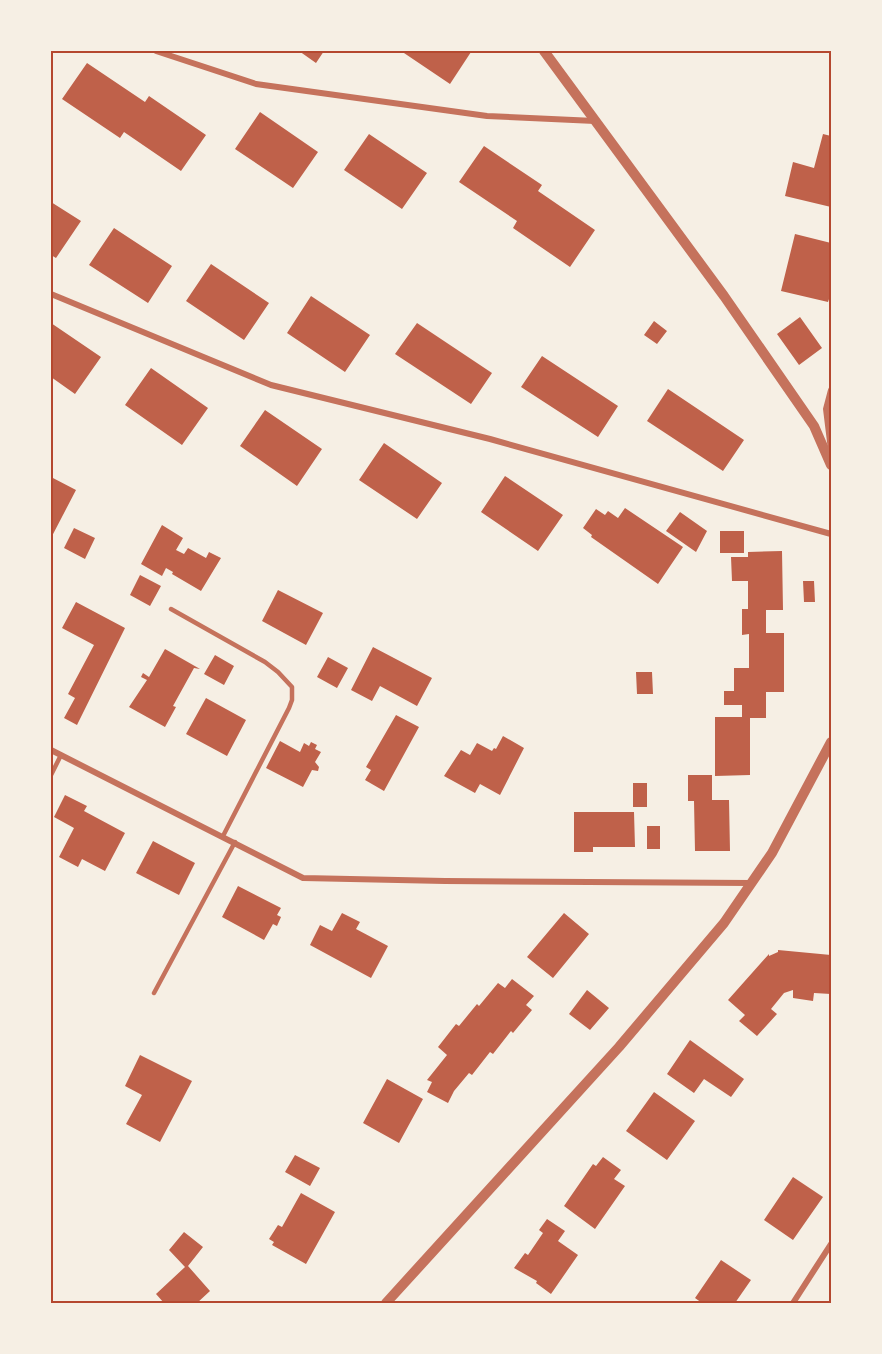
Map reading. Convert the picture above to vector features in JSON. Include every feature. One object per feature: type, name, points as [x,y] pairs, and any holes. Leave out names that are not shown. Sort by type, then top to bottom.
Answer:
[{"type":"street","points":[[156,51],[256,84],[487,116],[595,121]]},
{"type":"street","points":[[544,51],[723,296],[814,426],[831,465]]},
{"type":"street","points":[[51,294],[271,385],[490,439],[831,534]]},
{"type":"street","points":[[831,390],[826,409],[831,450]]},
{"type":"street","points":[[386,1303],[619,1047],[724,923],[772,853],[831,742]]},
{"type":"street","points":[[51,750],[303,878],[752,883]]},
{"type":"street","points":[[792,1303],[831,1244]]},
{"type":"lane","points":[[171,609],[265,662],[292,687],[289,708],[223,836]]},
{"type":"lane","points":[[51,775],[61,755]]},
{"type":"lane","points":[[154,993],[234,842]]},
{"type":"building","points":[[299,51],[324,51],[316,63]]},
{"type":"building","points":[[401,51],[469,51],[471,52],[450,84]]},
{"type":"building","points":[[87,63],[145,102],[149,96],[206,135],[181,171],[124,132],[120,138],[62,99]]},
{"type":"building","points":[[260,112],[318,152],[293,188],[235,149]]},
{"type":"building","points":[[369,134],[427,173],[402,209],[344,170]]},
{"type":"building","points":[[823,134],[831,136],[831,207],[785,196],[793,162],[814,168]]},
{"type":"building","points":[[484,146],[542,185],[538,191],[595,230],[570,267],[513,228],[517,221],[459,182]]},
{"type":"building","points":[[51,202],[81,221],[56,258],[51,255]]},
{"type":"building","points":[[114,228],[172,266],[148,303],[89,265]]},
{"type":"building","points":[[795,234],[831,243],[831,293],[828,302],[781,291]]},
{"type":"building","points":[[211,264],[269,303],[244,340],[186,301]]},
{"type":"building","points":[[311,296],[370,335],[345,372],[287,333]]},
{"type":"building","points":[[800,317],[822,348],[799,365],[777,334]]},
{"type":"building","points":[[654,321],[667,331],[657,344],[644,335]]},
{"type":"building","points":[[51,323],[101,357],[75,394],[51,377]]},
{"type":"building","points":[[417,323],[492,373],[471,404],[395,354]]},
{"type":"building","points":[[542,356],[618,406],[598,437],[521,387]]},
{"type":"building","points":[[151,368],[208,408],[182,445],[125,405]]},
{"type":"building","points":[[668,389],[744,440],[723,471],[647,421]]},
{"type":"building","points":[[265,410],[322,449],[297,486],[240,446]]},
{"type":"building","points":[[384,443],[442,483],[417,519],[359,480]]},
{"type":"building","points":[[505,476],[563,515],[538,551],[481,512]]},
{"type":"building","points":[[51,477],[76,490],[51,538]]},
{"type":"building","points":[[625,508],[683,547],[658,584],[591,537],[592,535],[583,528],[596,509],[605,515],[608,511],[618,518]]},
{"type":"building","points":[[680,512],[707,531],[696,552],[666,531]]},
{"type":"building","points":[[162,525],[183,538],[176,550],[184,554],[188,548],[206,558],[209,552],[221,558],[201,591],[166,568],[162,576],[141,564]]},
{"type":"building","points":[[74,528],[95,538],[85,559],[64,548]]},
{"type":"building","points":[[720,531],[744,531],[744,553],[720,553]]},
{"type":"building","points":[[782,551],[783,610],[766,610],[766,633],[784,633],[784,692],[766,692],[766,718],[750,718],[750,775],[715,776],[715,717],[742,717],[742,705],[724,705],[724,691],[734,691],[734,668],[749,668],[749,634],[742,635],[742,609],[748,609],[748,581],[732,581],[731,557],[748,557],[748,552]]},
{"type":"building","points":[[140,575],[161,586],[150,606],[130,595]]},
{"type":"building","points":[[803,581],[814,581],[815,602],[804,602]]},
{"type":"building","points":[[278,590],[323,613],[306,645],[262,621]]},
{"type":"building","points":[[76,602],[125,628],[77,725],[64,718],[75,698],[68,694],[94,645],[62,628]]},
{"type":"building","points":[[373,647],[432,678],[417,706],[380,686],[372,701],[351,690]]},
{"type":"building","points":[[165,649],[200,669],[194,668],[173,706],[176,707],[165,727],[129,707],[147,680],[141,677],[143,673],[149,677]]},
{"type":"building","points":[[215,655],[234,666],[224,685],[204,674]]},
{"type":"building","points":[[328,657],[348,668],[337,688],[317,677]]},
{"type":"building","points":[[636,672],[652,672],[653,694],[637,694]]},
{"type":"building","points":[[206,698],[246,720],[227,756],[186,734]]},
{"type":"building","points":[[396,715],[419,727],[384,791],[365,780],[371,770],[366,767]]},
{"type":"building","points":[[503,736],[524,748],[500,795],[480,784],[475,793],[444,776],[461,750],[470,755],[477,743],[492,751],[496,749]]},
{"type":"building","points":[[280,741],[300,752],[304,743],[309,746],[311,742],[317,745],[315,749],[321,752],[315,762],[319,767],[318,771],[312,770],[303,787],[266,768]]},
{"type":"building","points":[[688,775],[712,775],[712,800],[729,800],[730,851],[695,851],[694,801],[688,801]]},
{"type":"building","points":[[633,783],[647,783],[647,807],[633,807]]},
{"type":"building","points":[[65,795],[87,806],[84,811],[125,833],[105,871],[82,859],[78,867],[59,857],[74,828],[54,817]]},
{"type":"building","points":[[574,812],[634,812],[635,847],[593,847],[593,852],[574,852]]},
{"type":"building","points":[[647,826],[660,826],[660,849],[647,849]]},
{"type":"building","points":[[153,841],[195,863],[179,895],[136,873]]},
{"type":"building","points":[[238,886],[281,908],[277,915],[281,917],[277,926],[273,924],[264,940],[222,917]]},
{"type":"building","points":[[342,913],[360,922],[356,929],[388,946],[371,978],[310,945],[320,925],[332,931]]},
{"type":"building","points":[[564,913],[589,934],[553,978],[527,957]]},
{"type":"building","points":[[778,950],[831,955],[831,994],[814,993],[813,1001],[793,998],[793,990],[784,993],[771,1009],[777,1014],[757,1036],[739,1021],[745,1015],[728,1000],[769,954],[769,956]]},
{"type":"building","points":[[512,979],[534,996],[526,1005],[532,1010],[493,1054],[490,1052],[472,1075],[469,1073],[454,1091],[448,1103],[427,1092],[432,1082],[427,1080],[447,1055],[438,1047],[456,1024],[459,1026],[498,983],[505,988]]},
{"type":"building","points":[[587,990],[609,1008],[590,1030],[569,1014]]},
{"type":"building","points":[[690,1040],[744,1079],[731,1097],[704,1079],[694,1093],[667,1074]]},
{"type":"building","points":[[140,1055],[192,1081],[160,1142],[126,1124],[142,1095],[125,1086]]},
{"type":"building","points":[[387,1079],[423,1099],[399,1143],[363,1123]]},
{"type":"building","points":[[654,1092],[695,1121],[667,1160],[626,1131]]},
{"type":"building","points":[[295,1155],[320,1168],[310,1186],[285,1172]]},
{"type":"building","points":[[603,1157],[621,1170],[614,1179],[625,1186],[595,1229],[564,1206],[593,1164],[596,1166]]},
{"type":"building","points":[[793,1177],[823,1197],[793,1240],[764,1220]]},
{"type":"building","points":[[301,1193],[335,1212],[306,1264],[272,1245],[274,1242],[269,1239],[278,1225],[282,1227]]},
{"type":"building","points":[[547,1219],[565,1231],[558,1241],[578,1255],[551,1294],[536,1283],[537,1281],[514,1268],[525,1253],[528,1255],[543,1233],[539,1230]]},
{"type":"building","points":[[184,1232],[203,1247],[188,1266],[210,1291],[197,1303],[164,1303],[156,1294],[185,1267],[169,1250]]},
{"type":"building","points":[[721,1260],[751,1280],[735,1303],[702,1303],[695,1298]]}]
